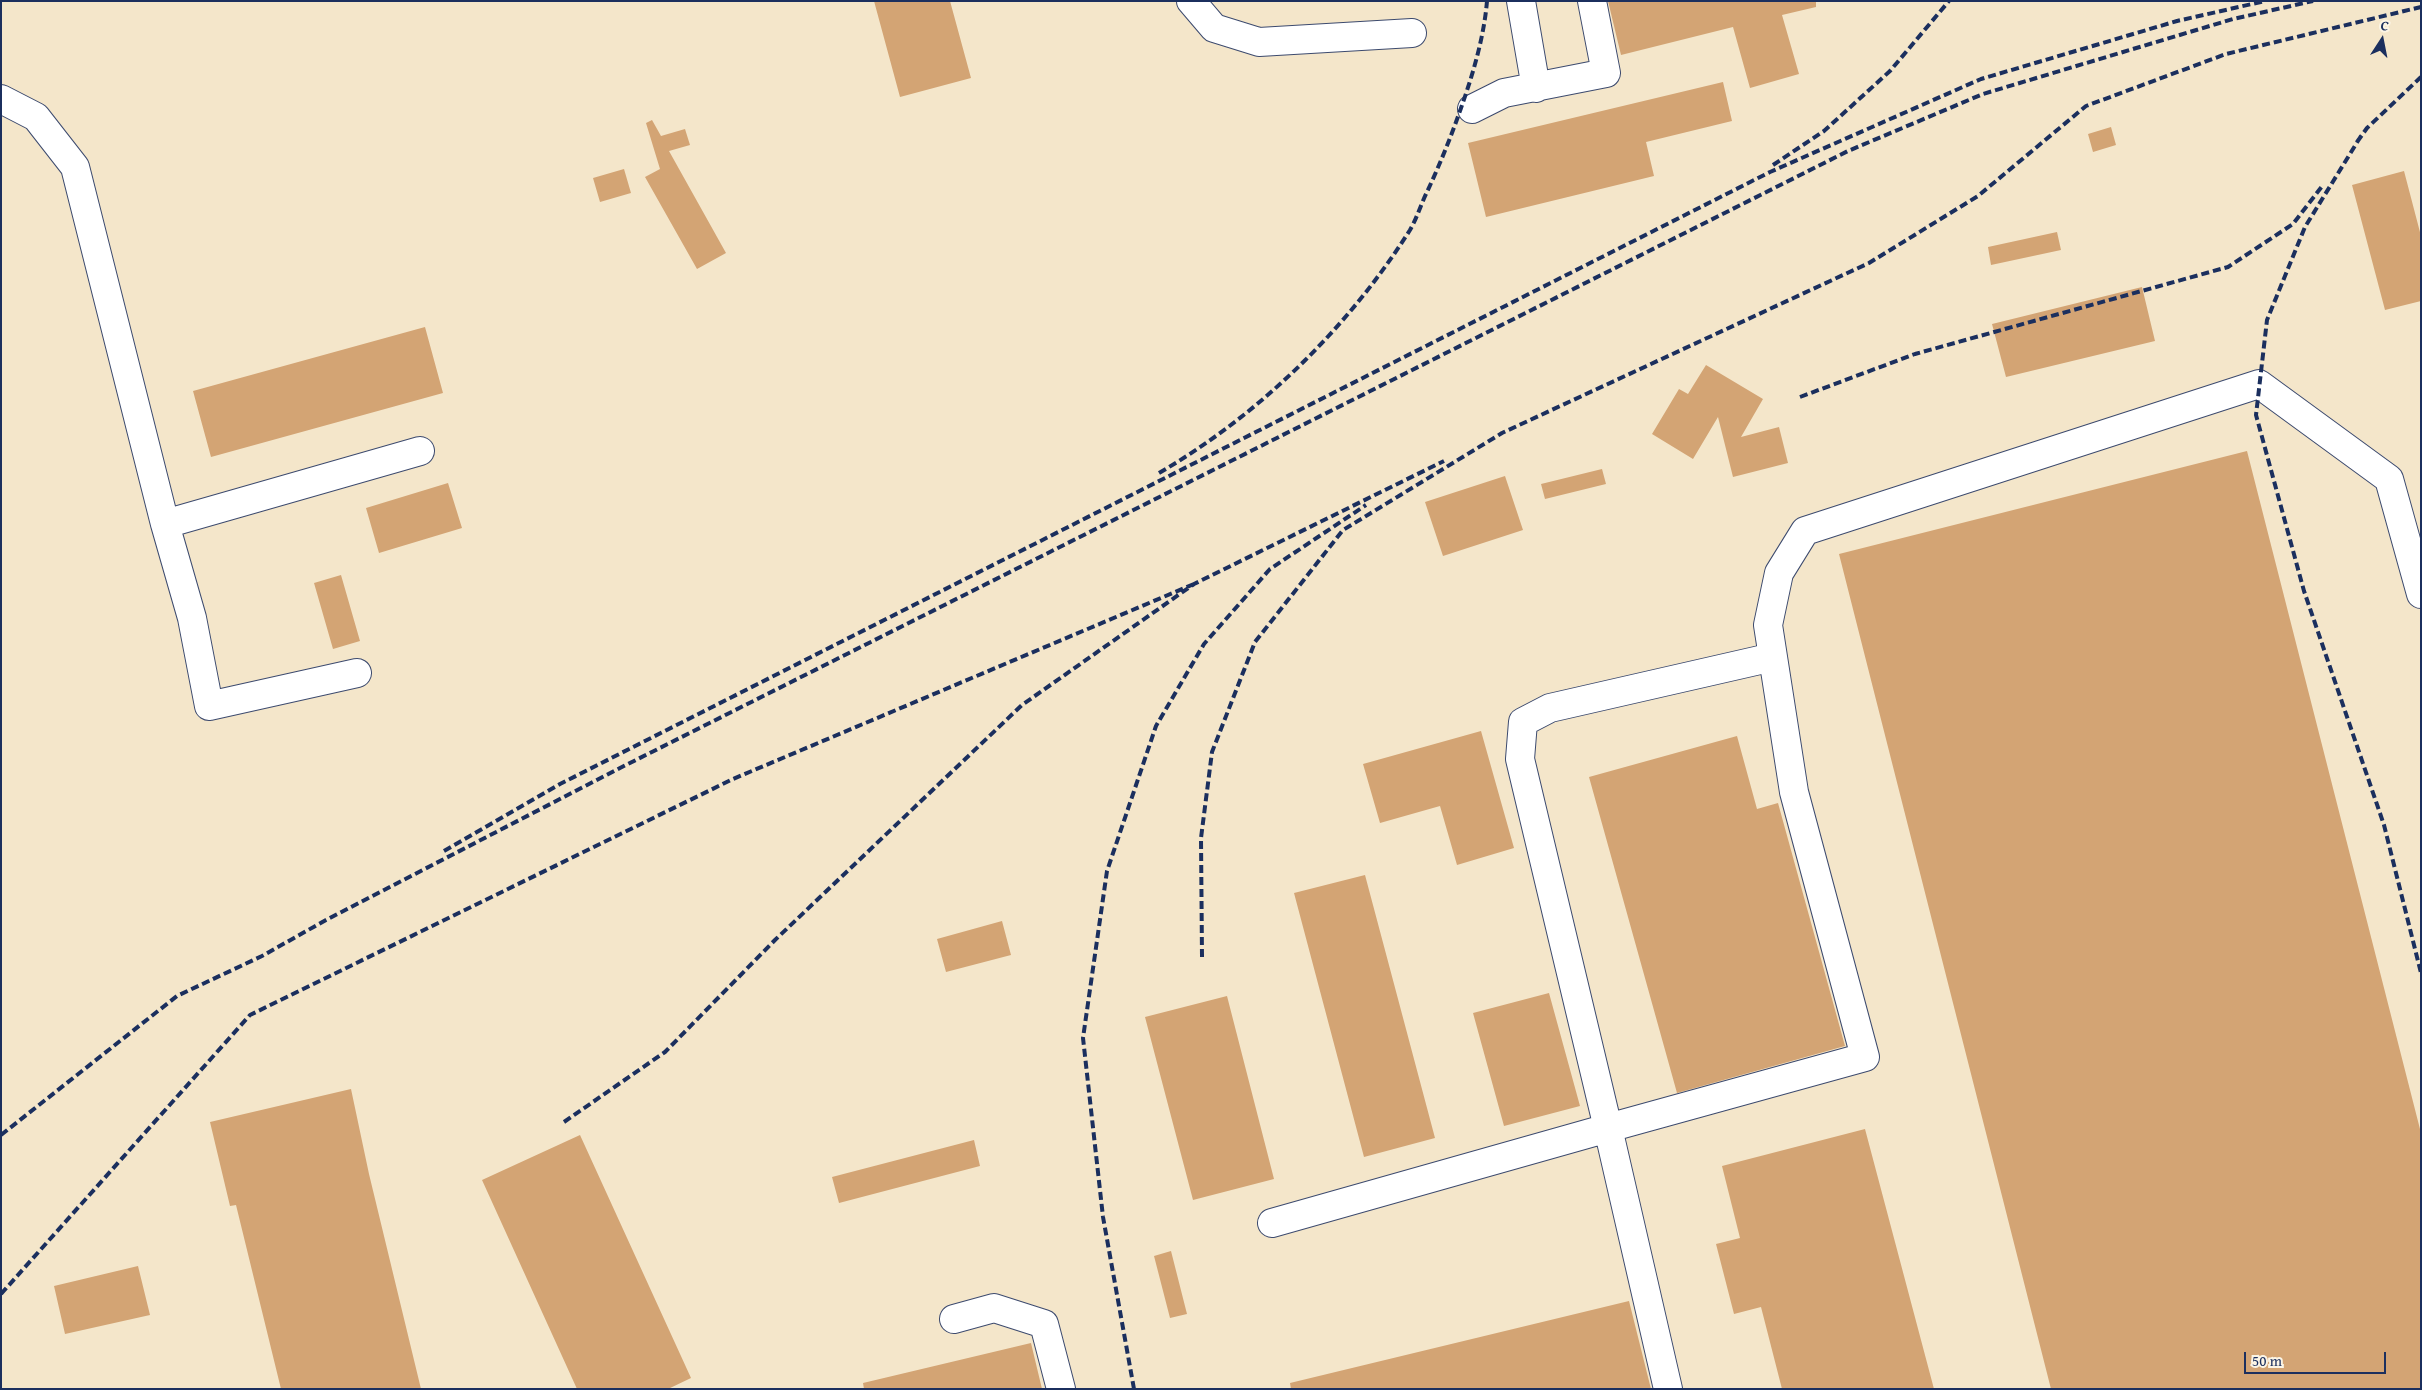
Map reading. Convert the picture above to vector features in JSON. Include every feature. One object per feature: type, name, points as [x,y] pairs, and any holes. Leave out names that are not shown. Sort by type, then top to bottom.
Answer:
[{"type":"lane","points":[[1191,1],[1214,28],[1259,42],[1412,33]]},
{"type":"lane","points":[[1521,1],[1536,88]]},
{"type":"lane","points":[[1472,109],[1504,93],[1606,73],[1592,1]]},
{"type":"lane","points":[[1,99],[36,117],[75,167],[165,524],[192,618],[209,706],[358,673]]},
{"type":"lane","points":[[1272,1223],[1865,1057],[1794,792],[1768,625],[1780,573],[1805,531],[2259,384],[2388,479],[2421,594]]},
{"type":"lane","points":[[165,524],[420,451]]},
{"type":"lane","points":[[1668,1389],[1520,759],[1523,722],[1550,708],[1774,658]]},
{"type":"lane","points":[[954,1319],[994,1308],[1044,1324],[1061,1389]]},
{"type":"building","points":[[874,1],[950,1],[971,78],[900,97]]},
{"type":"building","points":[[1608,1],[1816,1],[1816,7],[1782,15],[1799,74],[1750,88],[1733,27],[1621,55]]},
{"type":"building","points":[[1723,82],[1732,121],[1646,142],[1654,176],[1486,217],[1468,143]]},
{"type":"building","points":[[652,120],[661,136],[685,129],[690,145],[669,151],[726,253],[697,269],[645,177],[660,169],[646,123]]},
{"type":"building","points":[[2111,127],[2116,145],[2093,152],[2088,134]]},
{"type":"building","points":[[624,169],[631,193],[600,202],[593,178]]},
{"type":"building","points":[[2404,171],[2421,236],[2421,301],[2385,310],[2352,185]]},
{"type":"building","points":[[2057,232],[2061,250],[1991,265],[1988,247]]},
{"type":"building","points":[[2142,287],[2155,341],[2006,377],[1992,324]]},
{"type":"building","points":[[425,327],[443,393],[211,457],[193,391]]},
{"type":"building","points":[[1706,365],[1763,399],[1741,437],[1779,427],[1788,463],[1733,477],[1718,417],[1693,459],[1652,434],[1679,389],[1688,394]]},
{"type":"building","points":[[2247,451],[2421,1133],[2421,1389],[2051,1389],[1839,554]]},
{"type":"building","points":[[1602,469],[1606,484],[1545,499],[1541,484]]},
{"type":"building","points":[[1505,476],[1523,530],[1443,556],[1425,502]]},
{"type":"building","points":[[448,483],[462,528],[379,553],[366,508]]},
{"type":"building","points":[[341,575],[360,641],[333,649],[314,583]]},
{"type":"building","points":[[1481,731],[1514,848],[1457,865],[1440,806],[1380,823],[1363,764]]},
{"type":"building","points":[[1737,736],[1757,809],[1778,803],[1845,1046],[1677,1093],[1589,777]]},
{"type":"building","points":[[1365,875],[1435,1138],[1364,1157],[1294,893]]},
{"type":"building","points":[[1002,921],[1011,955],[946,972],[937,939]]},
{"type":"building","points":[[1549,993],[1580,1106],[1504,1126],[1473,1013]]},
{"type":"building","points":[[1227,996],[1274,1179],[1193,1200],[1145,1017]]},
{"type":"building","points":[[351,1089],[369,1174],[421,1389],[281,1389],[236,1205],[230,1206],[210,1122]]},
{"type":"building","points":[[1865,1129],[1934,1389],[1782,1389],[1761,1307],[1734,1314],[1716,1244],[1740,1238],[1722,1166]]},
{"type":"building","points":[[580,1135],[691,1378],[668,1389],[577,1389],[482,1180]]},
{"type":"building","points":[[974,1140],[980,1166],[839,1203],[832,1177]]},
{"type":"building","points":[[1171,1251],[1187,1314],[1170,1318],[1154,1256]]},
{"type":"building","points":[[138,1266],[150,1315],[65,1334],[54,1286]]},
{"type":"building","points":[[1629,1301],[1651,1389],[1291,1389],[1290,1383]]},
{"type":"building","points":[[1031,1343],[1042,1389],[864,1389],[863,1383]]},
{"type":"railway","points":[[1159,473],[1196,450],[1232,424],[1299,366],[1330,335],[1386,266],[1410,230],[1449,140],[1477,55],[1487,1]]},
{"type":"railway","points":[[1773,165],[1824,131],[1890,71],[1949,1]]},
{"type":"railway","points":[[444,851],[560,784],[1770,172],[1981,79],[2177,21],[2265,1]]},
{"type":"railway","points":[[1,1135],[177,996],[262,956],[326,920],[620,768],[1848,151],[1983,94],[2233,19],[2313,1]]},
{"type":"railway","points":[[1202,957],[1201,838],[1212,752],[1255,642],[1343,530],[1502,433],[1869,263],[1978,196],[2086,106],[2226,54],[2421,7]]},
{"type":"railway","points":[[2357,142],[2367,128],[2421,77]]},
{"type":"railway","points":[[2361,136],[2305,227],[2267,320],[2256,415],[2304,591],[2384,825],[2421,973]]},
{"type":"railway","points":[[1800,397],[1915,354],[2228,267],[2293,224],[2323,185]]},
{"type":"railway","points":[[564,1122],[665,1052],[775,940],[1022,705],[1194,584],[1444,461]]},
{"type":"railway","points":[[1134,1389],[1103,1217],[1083,1038],[1107,871],[1156,726],[1204,644],[1270,569],[1366,505]]},
{"type":"railway","points":[[1,1294],[250,1015],[733,779],[1194,584]]}]
